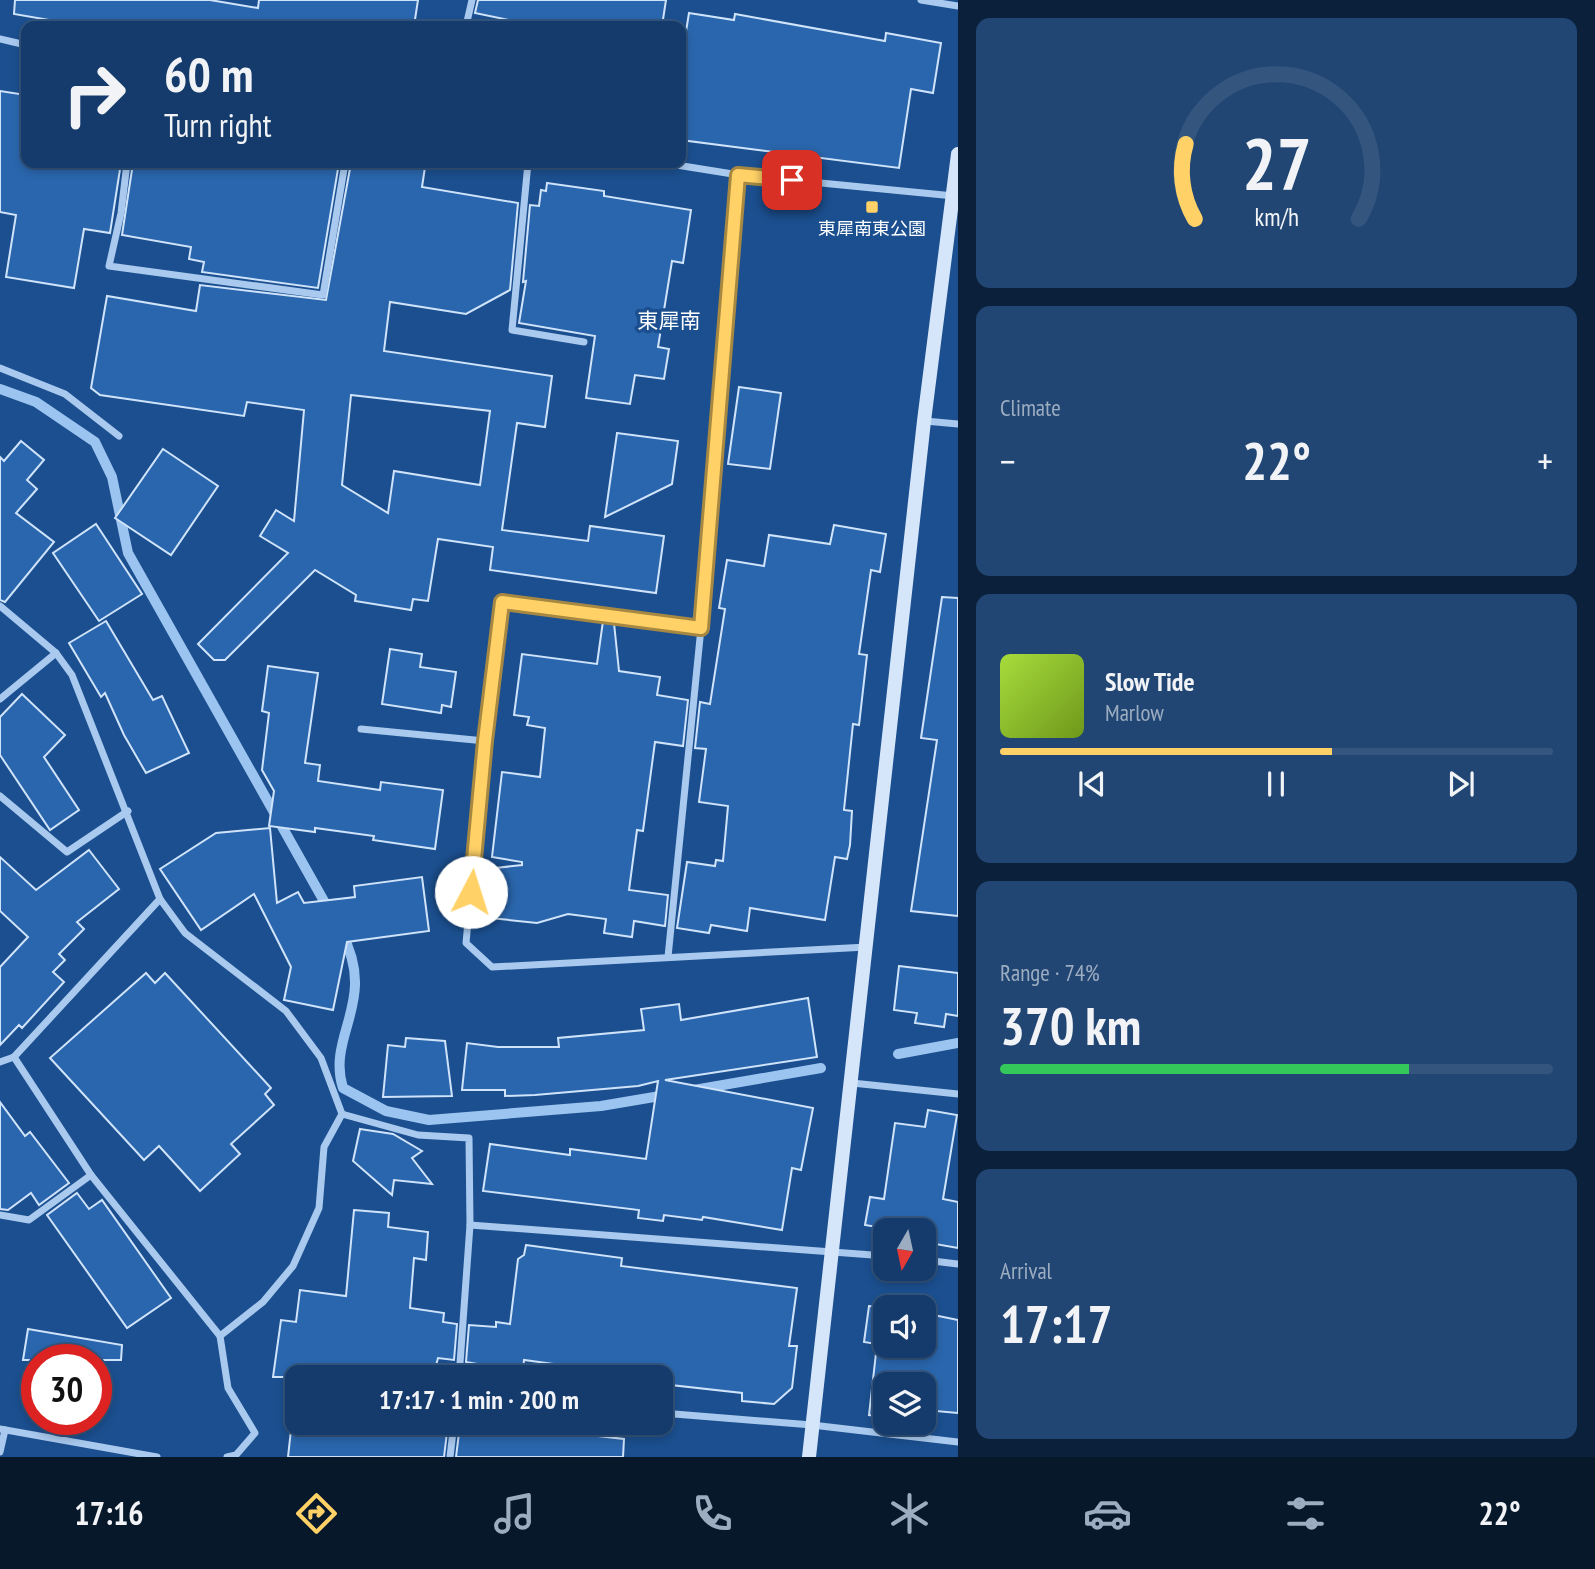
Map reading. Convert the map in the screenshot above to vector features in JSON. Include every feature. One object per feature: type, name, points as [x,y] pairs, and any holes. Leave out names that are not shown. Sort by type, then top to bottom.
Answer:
[{"type":"street","points":[[467,21],[472,0]]},
{"type":"street","points":[[921,0],[958,6]]},
{"type":"street","points":[[0,39],[21,44]]},
{"type":"street","points":[[809,1457],[924,421],[956,196],[958,154]]},
{"type":"street","points":[[686,167],[738,175],[956,196]]},
{"type":"street","points":[[126,168],[121,213],[109,266],[323,295],[344,168]]},
{"type":"street","points":[[528,168],[512,330],[584,342]]},
{"type":"street","points":[[668,957],[701,628],[738,175]]},
{"type":"street","points":[[0,368],[65,394],[119,436]]},
{"type":"street","points":[[924,421],[958,424]]},
{"type":"street","points":[[701,628],[502,602],[485,741],[466,943],[492,967],[867,947]]},
{"type":"street","points":[[0,606],[56,653],[72,675],[128,811],[160,899],[185,933],[286,1011],[321,1058],[342,1114],[324,1147],[319,1208],[293,1266],[263,1302],[220,1336]]},
{"type":"street","points":[[0,699],[56,653]]},
{"type":"street","points":[[361,729],[485,741]]},
{"type":"street","points":[[0,796],[67,852],[128,811]]},
{"type":"street","points":[[0,1062],[14,1057],[160,899]]},
{"type":"street","points":[[14,1057],[92,1174],[220,1336],[228,1388],[255,1433],[236,1455],[227,1457]]},
{"type":"street","points":[[852,1083],[958,1094]]},
{"type":"street","points":[[342,1114],[418,1135],[470,1138],[470,1225],[459,1365]]},
{"type":"street","points":[[0,1215],[29,1220],[92,1174]]},
{"type":"street","points":[[470,1225],[873,1255]]},
{"type":"street","points":[[936,1261],[958,1264]]},
{"type":"street","points":[[673,1414],[812,1425],[958,1442]]},
{"type":"street","points":[[0,1452],[3,1430],[157,1457]]},
{"type":"street","points":[[450,1457],[453,1435]]},
{"type":"building","points":[[15,0],[210,0],[258,8],[259,0],[418,0],[415,21],[55,21],[14,14]]},
{"type":"building","points":[[478,0],[666,0],[663,21],[513,21],[475,13]]},
{"type":"building","points":[[689,13],[734,20],[735,14],[885,41],[886,33],[941,43],[933,93],[911,89],[899,168],[686,141],[686,31]]},
{"type":"building","points":[[0,91],[21,94],[21,168],[120,168],[110,233],[84,229],[74,288],[6,277],[16,215],[0,212]]},
{"type":"building","points":[[132,168],[338,168],[318,288],[202,272],[204,262],[189,259],[191,247],[122,235]]},
{"type":"building","points":[[350,168],[425,168],[422,187],[518,203],[510,290],[466,314],[390,302],[384,351],[552,376],[545,427],[517,423],[502,530],[588,541],[590,526],[664,536],[656,593],[490,570],[493,547],[438,539],[428,601],[413,599],[411,610],[355,601],[356,595],[315,570],[225,660],[214,660],[198,644],[288,553],[260,536],[276,510],[294,521],[304,410],[247,402],[244,416],[100,395],[91,388],[107,296],[196,311],[200,285],[326,300]],"holes":[[[351,395],[490,411],[480,485],[394,471],[388,513],[342,485]]]},
{"type":"building","points":[[547,183],[604,191],[604,196],[691,210],[683,263],[672,261],[658,347],[669,349],[664,379],[635,375],[630,404],[586,398],[595,336],[519,323],[526,281],[523,282],[530,205],[539,206],[541,190],[546,191]]},
{"type":"building","points":[[739,387],[781,393],[770,469],[728,464]]},
{"type":"building","points":[[617,433],[678,441],[672,484],[605,517]]},
{"type":"building","points":[[21,441],[44,460],[27,480],[37,489],[16,513],[54,542],[5,602],[0,600],[0,457],[4,461]]},
{"type":"building","points":[[163,449],[218,486],[171,555],[115,518]]},
{"type":"building","points":[[96,524],[142,594],[99,621],[53,553]]},
{"type":"building","points":[[834,525],[886,534],[880,572],[871,570],[859,654],[867,655],[859,725],[853,724],[844,810],[852,811],[850,845],[847,859],[835,857],[825,920],[750,908],[747,931],[711,925],[709,933],[677,928],[687,862],[715,866],[716,860],[723,861],[728,806],[699,802],[706,749],[695,748],[700,702],[710,704],[725,609],[719,608],[727,560],[764,566],[769,535],[830,544]]},
{"type":"building","points":[[942,597],[958,598],[958,916],[911,911],[937,740],[921,738]]},
{"type":"building","points":[[106,621],[153,700],[162,696],[189,753],[146,773],[124,735],[105,693],[101,697],[69,643]]},
{"type":"building","points":[[603,621],[614,623],[619,671],[660,677],[657,695],[688,700],[683,746],[655,742],[643,831],[637,830],[629,890],[668,895],[665,926],[634,921],[632,937],[604,933],[606,919],[568,914],[537,923],[481,917],[487,869],[522,865],[522,862],[492,857],[502,772],[540,777],[545,728],[527,725],[529,717],[514,715],[522,654],[597,664]]},
{"type":"building","points":[[390,649],[422,654],[420,667],[456,672],[451,707],[442,705],[441,713],[382,704]]},
{"type":"building","points":[[268,666],[318,673],[305,763],[320,765],[318,781],[380,790],[381,782],[443,790],[435,849],[373,840],[374,836],[315,828],[315,832],[269,826],[274,791],[262,770],[269,713],[262,711]]},
{"type":"building","points":[[22,694],[65,735],[44,757],[79,810],[50,830],[0,755],[0,717]]},
{"type":"building","points":[[270,828],[277,903],[298,892],[304,903],[355,897],[354,886],[422,877],[429,931],[347,942],[333,1010],[284,1000],[291,967],[254,894],[201,930],[160,869],[216,833]]},
{"type":"building","points":[[89,850],[119,889],[77,922],[84,929],[59,954],[65,960],[53,972],[64,982],[22,1028],[19,1025],[0,1045],[0,967],[28,937],[0,911],[0,857],[36,890]]},
{"type":"building","points":[[899,966],[958,973],[958,1016],[946,1014],[944,1027],[915,1023],[917,1013],[894,1010]]},
{"type":"building","points":[[146,973],[155,983],[165,973],[271,1088],[265,1094],[274,1105],[231,1144],[240,1154],[200,1191],[159,1146],[144,1160],[50,1058]]},
{"type":"building","points":[[808,998],[817,1057],[665,1080],[813,1108],[801,1170],[792,1168],[782,1230],[703,1217],[702,1220],[664,1215],[663,1221],[638,1218],[639,1210],[483,1191],[490,1144],[570,1155],[570,1149],[646,1159],[658,1081],[638,1086],[535,1095],[505,1096],[505,1090],[462,1090],[467,1043],[498,1047],[559,1047],[558,1038],[644,1030],[641,1009],[679,1004],[681,1020]]},
{"type":"building","points":[[406,1038],[445,1041],[452,1096],[383,1097],[388,1045],[405,1047]]},
{"type":"building","points":[[0,1102],[25,1136],[30,1132],[69,1183],[39,1205],[31,1193],[8,1210],[0,1209]]},
{"type":"building","points":[[928,1110],[957,1115],[943,1199],[958,1202],[958,1248],[936,1244],[936,1218],[873,1218],[873,1226],[865,1225],[870,1197],[884,1199],[895,1123],[925,1127]]},
{"type":"building","points":[[360,1129],[393,1134],[422,1151],[412,1158],[432,1184],[394,1180],[392,1195],[353,1161]]},
{"type":"building","points":[[77,1193],[89,1209],[102,1200],[171,1298],[127,1328],[47,1215]]},
{"type":"building","points":[[354,1210],[389,1213],[388,1227],[428,1232],[426,1260],[414,1258],[410,1308],[444,1313],[443,1322],[457,1324],[454,1360],[438,1358],[436,1365],[285,1365],[285,1377],[273,1377],[281,1320],[296,1322],[300,1290],[346,1296]]},
{"type":"building","points":[[526,1245],[622,1258],[621,1266],[797,1288],[789,1346],[797,1346],[792,1388],[774,1404],[742,1401],[742,1393],[673,1385],[673,1365],[561,1365],[524,1360],[524,1365],[483,1365],[466,1362],[469,1325],[496,1327],[496,1322],[510,1324],[518,1259],[524,1255]]},
{"type":"building","points":[[869,1306],[873,1306],[873,1343],[864,1342]]},
{"type":"building","points":[[936,1315],[958,1320],[958,1413],[936,1411],[936,1372],[874,1372],[875,1358],[936,1358]]},
{"type":"building","points":[[28,1329],[122,1345],[121,1360],[112,1360],[112,1344],[26,1344]]},
{"type":"building","points":[[873,1380],[873,1415],[869,1415]]},
{"type":"building","points":[[290,1435],[447,1435],[444,1457],[288,1457]]},
{"type":"building","points":[[459,1435],[589,1435],[624,1439],[623,1457],[456,1457]]},
{"type":"waterway","points":[[0,389],[36,402],[95,442],[112,477],[128,553],[329,910]]},
{"type":"waterway","points":[[341,932],[351,956],[355,978],[354,998],[341,1051],[343,1088],[386,1111],[429,1120],[601,1106],[666,1095]]},
{"type":"waterway","points":[[898,1054],[958,1043]]},
{"type":"waterway","points":[[694,1090],[821,1068]]},
{"type":"place","name":"東犀南東公園","points":[[872,207]]},
{"type":"district","name":"東犀南","points":[[669,321]]},
{"type":"route","points":[[471,892],[485,741],[502,602],[701,628],[738,175],[792,180]]}]
